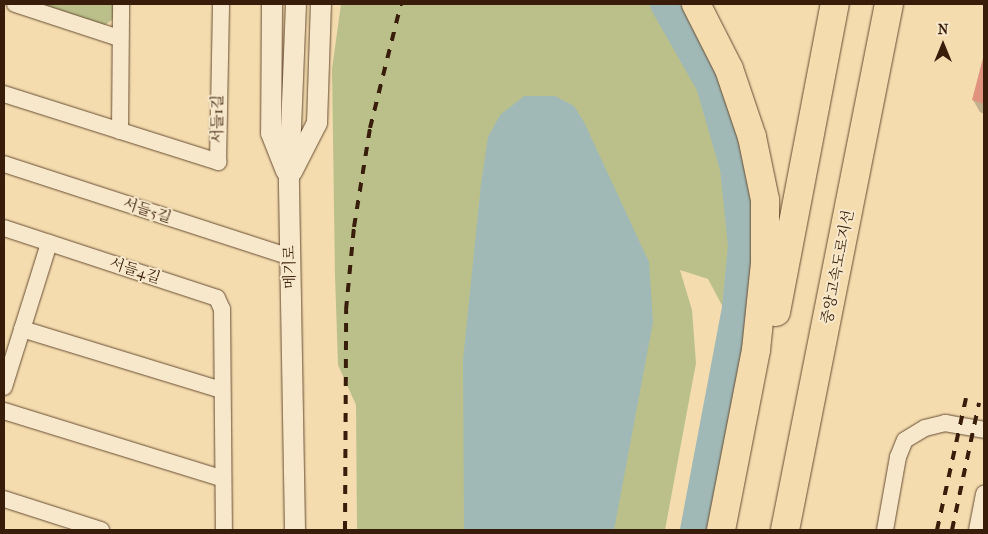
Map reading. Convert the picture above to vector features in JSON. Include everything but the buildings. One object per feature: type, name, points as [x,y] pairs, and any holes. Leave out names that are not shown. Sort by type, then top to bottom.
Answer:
[{"type":"highway","points":[[696,4],[729,69],[752,136],[765,200],[765,263],[756,350],[721,530]]},
{"type":"highway","points":[[734,530],[835,4]]},
{"type":"highway","name":"중앙고속도로지선","points":[[785,530],[855,183],[888,4]]},
{"type":"highway","points":[[855,183],[873,152],[903,4]]},
{"type":"street","points":[[15,4],[119,38]]},
{"type":"street","points":[[120,132],[119,38],[121,4]]},
{"type":"street","name":"서들1길","points":[[4,94],[218,162],[221,4]]},
{"type":"street","points":[[272,4],[271,133],[289,178]]},
{"type":"street","name":"메기로","points":[[295,530],[289,178],[296,4]]},
{"type":"street","points":[[289,178],[317,122],[320,4]]},
{"type":"street","name":"서들5길","points":[[4,164],[290,257]]},
{"type":"street","name":"서들4길","points":[[4,228],[217,298],[222,309],[224,530]]},
{"type":"street","points":[[4,387],[49,243]]},
{"type":"street","points":[[22,329],[222,390]]},
{"type":"street","points":[[4,411],[223,479]]},
{"type":"street","points":[[884,530],[898,457],[906,440],[925,428],[945,423],[984,430]]},
{"type":"street","points":[[977,530],[984,494]]},
{"type":"street","points":[[4,500],[55,523],[101,530]]},
{"type":"green space","points":[[39,4],[114,4],[114,18],[104,26]]},
{"type":"green space","points":[[341,4],[653,4],[707,105],[726,180],[734,238],[725,311],[708,279],[680,270],[692,310],[696,363],[665,530],[357,530],[356,405],[338,365],[335,276],[332,69]]},
{"type":"water","points":[[524,96],[555,96],[574,106],[584,122],[649,262],[653,322],[614,530],[464,530],[463,360],[481,184],[488,137],[500,115]]},
{"type":"waterway","points":[[664,4],[710,85],[734,168],[742,245],[736,308],[694,530]]},
{"type":"railway","points":[[345,530],[346,310],[354,227],[370,128],[401,4]]},
{"type":"railway","points":[[937,530],[966,398]]},
{"type":"railway","points":[[952,530],[979,403]]}]
